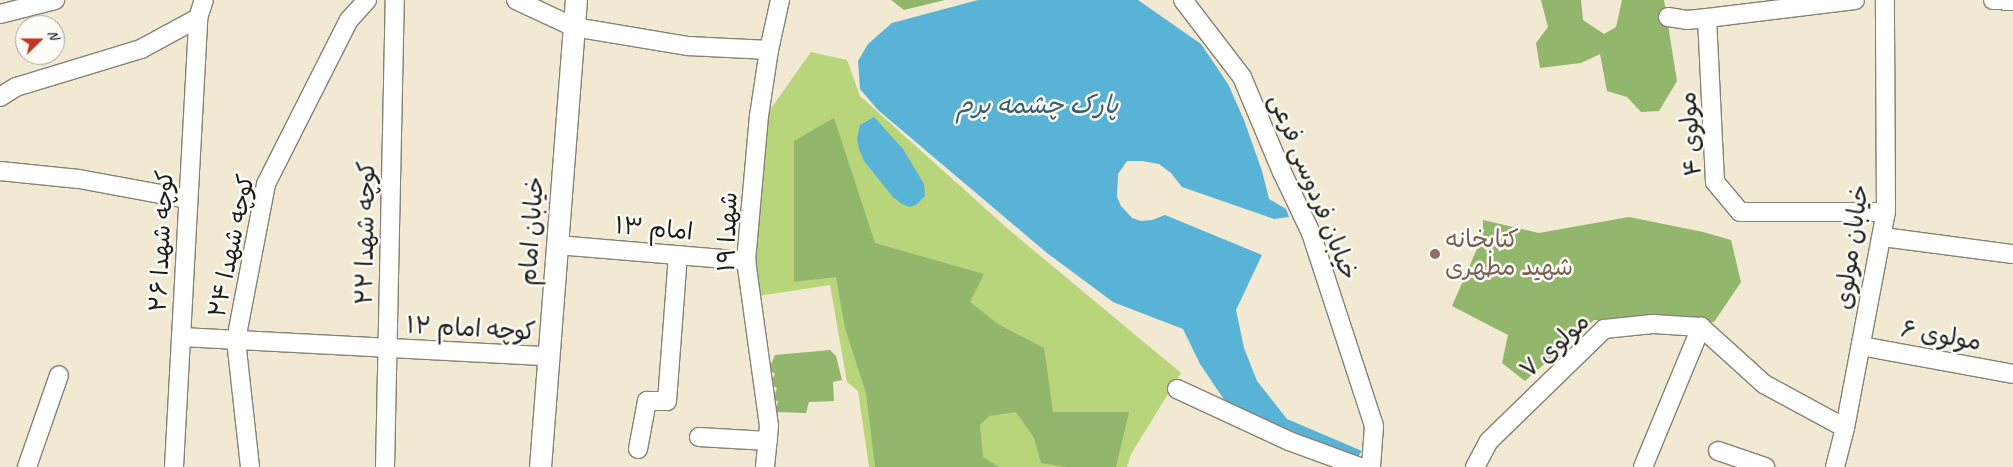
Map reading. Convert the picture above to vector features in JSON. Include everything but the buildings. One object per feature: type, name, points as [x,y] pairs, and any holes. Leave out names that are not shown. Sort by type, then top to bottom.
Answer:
[{"type":"main road","name":"خیابان امام","points":[[540,467],[576,0]]},
{"type":"street","points":[[0,14],[55,0]]},
{"type":"street","name":"کوچه شهدا ۲۶","points":[[174,467],[198,18],[204,0]]},
{"type":"street","name":"کوچه شهدا ۲۴","points":[[250,467],[236,340],[266,184],[349,20],[366,0]]},
{"type":"street","name":"کوچه شهدا ۲۲","points":[[385,467],[395,0]]},
{"type":"street","points":[[516,0],[574,27],[688,46],[769,50]]},
{"type":"street","name":"شهدا ۱۹","points":[[765,467],[769,426],[746,261],[759,116],[769,50],[780,0]]},
{"type":"street","name":"خیابان فردوسی فرعی","points":[[1183,0],[1242,76],[1282,172],[1311,232],[1374,426],[1371,467]]},
{"type":"street","points":[[1668,17],[1687,20],[1707,18],[1765,5],[1855,0]]},
{"type":"street","name":"خیابان مولوی","points":[[1835,467],[1845,428],[1886,212],[1885,0]]},
{"type":"street","points":[[1993,0],[2013,1]]},
{"type":"street","points":[[0,97],[16,88],[141,49],[198,18]]},
{"type":"street","name":"مولوی ۴","points":[[1707,18],[1715,182],[1740,212],[1886,212]]},
{"type":"street","points":[[1,174],[79,179],[188,199]]},
{"type":"street","points":[[1882,237],[2013,254]]},
{"type":"street","name":"امام ۱۳","points":[[557,245],[746,261]]},
{"type":"street","points":[[638,449],[647,401],[666,401],[678,255]]},
{"type":"street","name":"مولوی ۷","points":[[1475,467],[1488,441],[1604,329],[1653,324],[1701,327]]},
{"type":"street","points":[[1643,467],[1701,327],[1764,384],[1845,428]]},
{"type":"street","name":"کوچه امام ۱۲","points":[[181,337],[548,356]]},
{"type":"street","name":"مولوی ۶","points":[[1861,346],[2013,374]]},
{"type":"street","points":[[27,467],[59,375]]},
{"type":"street","points":[[1177,389],[1289,441],[1360,467]]},
{"type":"street","points":[[699,437],[768,441]]},
{"type":"street","points":[[1718,450],[1766,467]]},
{"type":"green space","points":[[891,0],[945,0],[904,10]]},
{"type":"green space","points":[[1541,0],[1581,0],[1583,20],[1604,34],[1616,27],[1622,0],[1664,0],[1677,81],[1659,111],[1641,112],[1627,97],[1607,91],[1600,54],[1581,63],[1540,68],[1536,43],[1548,27]]},
{"type":"green space","points":[[811,52],[847,60],[860,96],[1008,229],[1181,373],[1131,454],[1127,467],[869,467],[858,391],[847,382],[830,285],[759,296],[752,257],[767,114]]},
{"type":"green space","points":[[834,118],[875,243],[984,274],[970,302],[998,324],[1044,348],[1053,412],[1129,412],[1116,467],[1065,467],[1041,463],[1034,438],[1016,412],[989,416],[980,425],[983,457],[999,467],[875,467],[866,393],[845,328],[836,277],[794,282],[794,141]]},
{"type":"green space","points":[[1629,217],[1703,232],[1731,240],[1741,282],[1714,322],[1594,320],[1525,381],[1502,363],[1508,335],[1452,306],[1483,235],[1483,220],[1539,233]]},
{"type":"green space","points":[[830,350],[836,356],[842,380],[833,382],[834,401],[809,402],[806,413],[776,412],[778,401],[773,400],[777,388],[770,384],[775,374],[769,369],[775,355]]},
{"type":"water","name":"پارک چشمه برم","points":[[978,0],[1138,0],[1201,44],[1228,84],[1244,120],[1262,171],[1269,199],[1286,209],[1289,217],[1274,219],[1182,187],[1171,173],[1159,164],[1142,161],[1127,161],[1118,174],[1117,197],[1121,206],[1132,218],[1141,221],[1152,220],[1165,215],[1262,255],[1236,310],[1244,348],[1257,381],[1287,419],[1362,451],[1357,458],[1326,447],[1225,401],[1200,364],[1183,329],[1113,302],[1047,253],[878,110],[860,89],[858,61],[868,44],[892,23]]},
{"type":"water","points":[[874,117],[903,149],[924,184],[925,196],[916,205],[910,207],[893,197],[864,161],[857,138],[860,125]]},
{"type":"place","name":"کتابخانه شهید مطهری","points":[[1435,254]]}]
